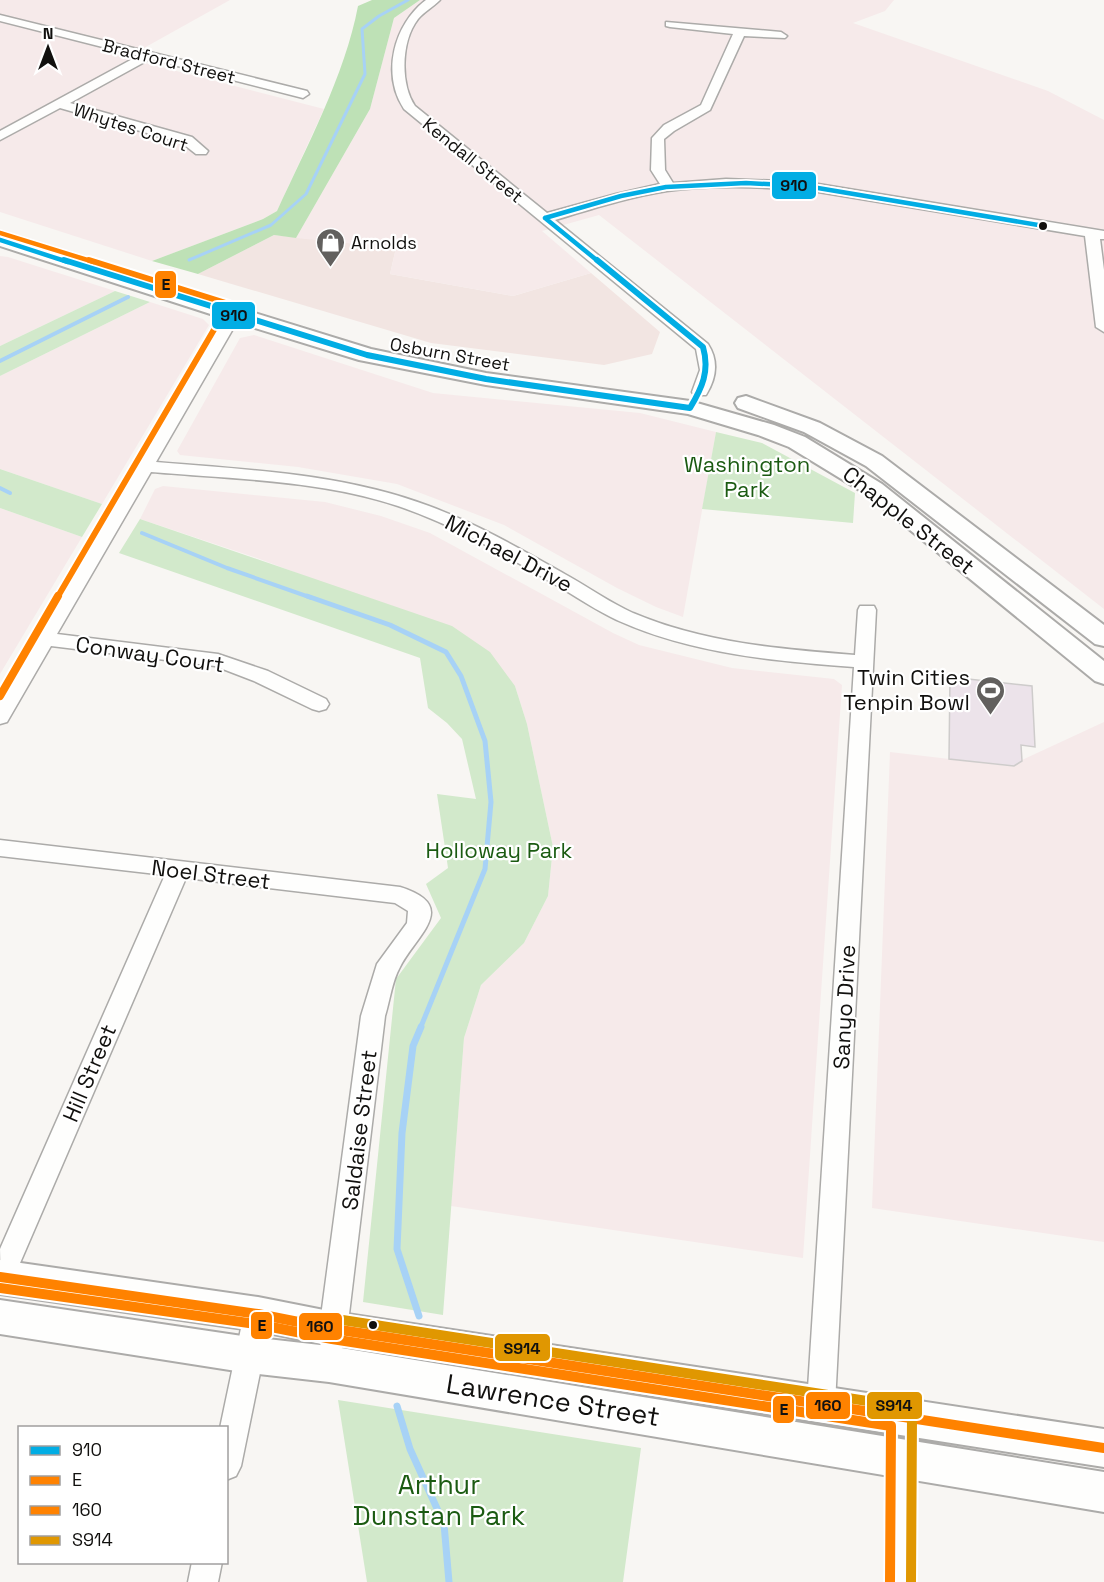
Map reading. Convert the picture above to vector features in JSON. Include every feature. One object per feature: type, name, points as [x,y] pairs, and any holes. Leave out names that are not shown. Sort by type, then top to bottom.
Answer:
[{"type":"street","name":"Kendall Street","points":[[434,0],[417,14],[406,34],[400,60],[399,89],[402,100],[410,109],[703,347],[708,357],[710,370],[695,400]]},
{"type":"street","name":"Bradford Street","points":[[0,18],[303,94]]},
{"type":"street","points":[[670,24],[781,36]]},
{"type":"street","points":[[669,187],[658,170],[658,138],[669,128],[706,107],[740,32]]},
{"type":"street","points":[[0,136],[147,56]]},
{"type":"street","name":"Whytes Court","points":[[59,104],[187,140],[201,151]]},
{"type":"street","points":[[544,218],[644,191],[730,183],[806,186],[1098,234],[1104,327]]},
{"type":"street","name":"Osburn Street","points":[[0,222],[371,338],[423,352],[664,384],[695,400]]},
{"type":"street","name":"Osburn Street","points":[[0,240],[233,315],[367,355],[435,370],[695,400]]},
{"type":"street","points":[[0,717],[233,315],[248,299]]},
{"type":"street","name":"Chapple Street","points":[[695,400],[781,414],[851,447],[897,476],[1104,638]]},
{"type":"street","name":"Chapple Street","points":[[695,400],[797,442],[832,461],[874,489],[1104,675]]},
{"type":"street","name":"Michael Drive","points":[[146,466],[312,482],[358,490],[400,501],[482,535],[624,616],[676,635],[730,647],[864,662]]},
{"type":"street","name":"Sanyo Drive","points":[[820,1404],[867,610]]},
{"type":"street","name":"Conway Court","points":[[45,639],[218,660],[261,676],[319,704]]},
{"type":"street","name":"Noel Street","points":[[0,848],[178,871],[400,895],[420,906]]},
{"type":"street","name":"Hill Street","points":[[0,1277],[178,871]]},
{"type":"street","name":"Saldaise Street","points":[[331,1346],[373,1016],[388,964],[418,925],[420,906]]},
{"type":"street","name":"Lawrence Street","points":[[0,1277],[258,1314],[331,1346],[817,1444],[1104,1492]]},
{"type":"street","points":[[228,1456],[258,1314]]},
{"type":"street","name":"Lawrence Street","points":[[0,1317],[249,1355],[331,1346],[820,1404],[1104,1448]]},
{"type":"street","points":[[817,1444],[820,1404]]},
{"type":"street","points":[[900,1582],[902,1417]]},
{"type":"street","points":[[203,1582],[207,1564]]},
{"type":"shaded area","points":[[0,0],[230,0],[126,58],[324,109],[277,211],[263,219],[152,261],[0,212]]},
{"type":"shaded area","points":[[420,0],[894,0],[885,11],[853,23],[1048,91],[1104,120],[1104,609],[599,215],[542,231],[591,273],[513,296],[390,274],[396,248],[296,238],[370,109],[394,18]]},
{"type":"shaded area","points":[[274,235],[396,248],[390,274],[513,296],[591,273],[660,332],[652,354],[604,365],[431,343],[198,274]]},
{"type":"shaded area","points":[[0,256],[8,257],[115,291],[0,346]]},
{"type":"shaded area","points":[[150,302],[203,319],[209,325],[102,504],[0,469],[0,376]]},
{"type":"shaded area","points":[[254,335],[433,393],[640,413],[716,432],[683,617],[617,588],[504,525],[397,484],[298,467],[180,455],[177,451],[240,338]]},
{"type":"shaded area","points":[[163,486],[325,502],[381,516],[430,533],[639,645],[732,668],[834,679],[842,685],[803,1258],[451,1206],[464,1038],[481,985],[524,943],[548,896],[553,847],[527,724],[515,686],[331,586],[257,558],[140,519],[155,489]]},
{"type":"shaded area","points":[[0,508],[82,537],[0,674]]},
{"type":"shaded area","points":[[1104,722],[1104,1242],[872,1208],[890,752],[1009,766]]},
{"type":"green space","points":[[372,0],[420,0],[394,18],[370,109],[296,238],[274,235],[198,274],[152,261],[263,219],[277,211],[334,85],[352,32],[358,6]]},
{"type":"green space","points":[[115,291],[150,302],[0,376],[0,346]]},
{"type":"green space","name":"Washington Park","points":[[716,432],[762,443],[855,493],[853,523],[702,509]]},
{"type":"green space","points":[[0,469],[102,504],[82,537],[0,508]]},
{"type":"green space","name":"Holloway Park","points":[[140,519],[452,626],[490,652],[515,686],[527,724],[553,847],[548,896],[524,943],[481,985],[464,1038],[443,1315],[363,1302],[396,979],[441,918],[426,884],[448,868],[437,794],[476,799],[462,739],[428,708],[420,658],[119,553]]},
{"type":"green space","name":"Arthur Dunstan Park","points":[[338,1400],[641,1448],[623,1582],[367,1582]]},
{"type":"building","name":"Twin Cities Tenpin Bowl","points":[[950,677],[1032,686],[1035,747],[1021,745],[1022,761],[1014,766],[949,759]]},
{"type":"waterway","points":[[189,260],[271,225],[306,194],[365,74],[362,29],[379,16],[408,0]]},
{"type":"waterway","points":[[0,361],[128,297]]},
{"type":"waterway","points":[[0,488],[10,493]]},
{"type":"waterway","points":[[142,533],[227,568],[312,598]]},
{"type":"waterway","points":[[307,596],[390,625],[446,652],[461,676],[485,741],[491,802],[485,869],[420,1029]]},
{"type":"waterway","points":[[419,1316],[397,1249],[402,1133],[413,1046],[421,1027]]},
{"type":"waterway","points":[[397,1406],[410,1449],[444,1524],[449,1582]]},
{"type":"transit line","name":"910","points":[[545,218],[621,196],[666,187],[746,183],[806,186],[1044,226]]},
{"type":"transit line","name":"910","points":[[0,240],[233,315],[367,355],[486,379],[690,408],[705,379],[707,364],[703,347],[545,218]]},
{"type":"transit line","name":"E","points":[[0,233],[229,304],[0,696]]},
{"type":"transit line","name":"160","points":[[0,1277],[258,1314],[334,1329],[1104,1448]]},
{"type":"transit line","name":"E","points":[[0,1288],[256,1324],[332,1339],[891,1426],[890,1582]]},
{"type":"transit line","name":"S914","points":[[336,1319],[906,1407],[912,1417],[911,1582]]},
{"type":"place","name":"Arnolds","points":[[330,268]]},
{"type":"place","name":"Twin Cities Tenpin Bowl","points":[[991,716]]}]
